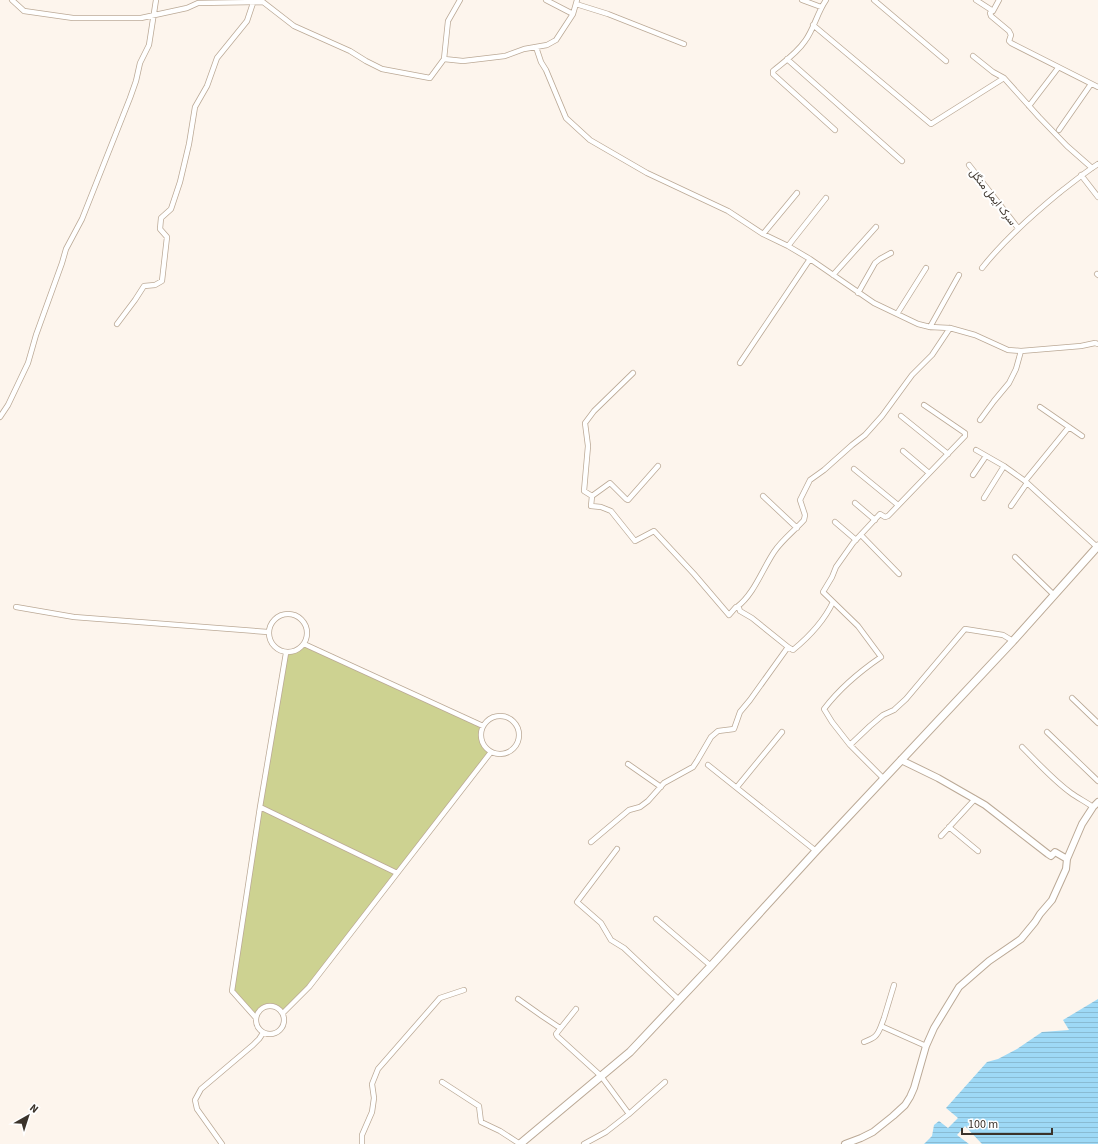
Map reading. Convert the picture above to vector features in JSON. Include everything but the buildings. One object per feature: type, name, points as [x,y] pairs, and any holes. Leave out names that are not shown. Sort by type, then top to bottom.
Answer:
[{"type":"main road","points":[[520,1144],[630,1052],[1013,641],[1023,627],[1098,546]]},
{"type":"street","points":[[12,0],[24,11],[73,18],[142,18],[187,8],[198,3],[263,2],[294,26],[350,51],[382,69],[430,78],[444,59],[448,21],[460,0]]},
{"type":"street","points":[[0,417],[8,405],[28,363],[36,335],[66,249],[82,219],[130,98],[140,63],[149,45],[156,0]]},
{"type":"street","points":[[546,0],[573,14]]},
{"type":"street","points":[[802,0],[821,7]]},
{"type":"street","points":[[826,0],[821,7],[805,41],[773,71],[773,74],[835,130]]},
{"type":"street","points":[[874,0],[946,61]]},
{"type":"street","points":[[976,0],[994,11]]},
{"type":"street","points":[[999,0],[994,11],[990,13],[991,16],[1009,31],[1011,35],[1009,41],[1011,43],[1098,87]]},
{"type":"street","points":[[444,59],[464,61],[505,56],[524,49],[547,45],[556,40],[573,14],[576,2],[684,44]]},
{"type":"street","points":[[117,324],[144,286],[155,285],[162,281],[167,237],[160,229],[161,218],[171,209],[180,182],[189,144],[195,107],[207,86],[217,58],[247,21],[253,3]]},
{"type":"street","points":[[813,25],[931,124],[1004,78]]},
{"type":"street","points":[[536,47],[541,62],[546,70],[566,118],[590,140],[647,173],[728,211],[764,234],[810,259],[874,303],[918,324],[930,327],[950,328],[975,335],[1008,350],[1021,351],[1081,346],[1095,343],[1098,344]]},
{"type":"street","points":[[973,56],[993,72],[1004,78],[1067,146],[1092,168]]},
{"type":"street","points":[[787,59],[902,160]]},
{"type":"street","points":[[1029,106],[1058,68]]},
{"type":"street","points":[[1059,130],[1091,84]]},
{"type":"street","points":[[982,268],[1018,228],[1081,175],[1098,164]]},
{"type":"street","name":"سرک ایمل منگل","points":[[969,165],[1018,228]]},
{"type":"street","points":[[1081,175],[1098,197]]},
{"type":"street","points":[[764,234],[797,193]]},
{"type":"street","points":[[788,246],[826,198]]},
{"type":"street","points":[[833,274],[876,227]]},
{"type":"street","points":[[858,293],[875,263],[891,253]]},
{"type":"street","points":[[740,364],[810,259]]},
{"type":"street","points":[[897,314],[926,268]]},
{"type":"street","points":[[930,327],[959,275]]},
{"type":"street","points":[[658,466],[628,500],[610,483],[592,496],[591,506],[602,507],[611,511],[635,541],[654,531],[729,615],[751,592],[775,550],[804,520],[805,515],[800,500],[810,480],[824,470],[878,421],[912,375],[932,355],[950,328]]},
{"type":"street","points":[[980,420],[1009,383],[1016,369],[1021,351]]},
{"type":"street","points":[[592,496],[584,491],[588,446],[585,423],[594,411],[633,374]]},
{"type":"street","points":[[884,779],[850,745],[824,709],[840,690],[880,657],[858,626],[822,592],[832,577],[836,567],[856,540],[874,520],[880,514],[886,517],[964,438],[966,434],[924,405]]},
{"type":"street","points":[[1040,407],[1082,436]]},
{"type":"street","points":[[900,416],[948,454]]},
{"type":"street","points":[[1011,506],[1026,482],[1069,427]]},
{"type":"street","points":[[976,450],[1004,466],[1026,482],[1098,546]]},
{"type":"street","points":[[903,451],[929,473]]},
{"type":"street","points":[[973,475],[986,456]]},
{"type":"street","points":[[984,498],[1004,466]]},
{"type":"street","points":[[854,469],[898,505]]},
{"type":"street","points":[[762,496],[796,528]]},
{"type":"street","points":[[855,503],[874,520]]},
{"type":"street","points":[[835,522],[856,540]]},
{"type":"street","points":[[861,535],[899,574]]},
{"type":"street","points":[[1014,557],[1054,595]]},
{"type":"street","points":[[737,607],[740,611],[752,618],[793,650],[807,639],[827,614],[833,602]]},
{"type":"street","points":[[16,607],[74,617],[268,632]]},
{"type":"street","points":[[290,614],[297,616],[304,622],[307,629],[307,637],[304,644],[300,649],[293,652],[286,653],[279,651],[273,646],[270,640],[268,632],[270,624],[275,618],[282,615],[290,614]]},
{"type":"street","points":[[850,745],[883,715],[894,710],[906,699],[965,629],[1003,635],[1013,641]]},
{"type":"street","points":[[304,644],[483,726]]},
{"type":"street","points":[[591,842],[629,810],[640,807],[648,801],[672,778],[692,767],[697,762],[711,737],[718,731],[734,729],[740,712],[788,647]]},
{"type":"street","points":[[256,1018],[232,991],[260,807],[286,653]]},
{"type":"street","points":[[1072,698],[1098,722]]},
{"type":"street","points":[[502,715],[515,722],[519,729],[520,737],[518,744],[513,750],[506,754],[491,752],[485,747],[482,741],[481,733],[483,726],[494,716],[502,715]]},
{"type":"street","points":[[737,787],[782,732]]},
{"type":"street","points":[[1047,732],[1098,781]]},
{"type":"street","points":[[1022,747],[1055,780],[1071,793],[1093,807]]},
{"type":"street","points":[[283,1013],[310,987],[491,752]]},
{"type":"street","points":[[901,760],[938,778],[975,799],[1020,831],[1048,854],[1052,856],[1055,852],[1067,859]]},
{"type":"street","points":[[628,764],[661,787]]},
{"type":"street","points":[[708,765],[816,851]]},
{"type":"street","points":[[941,836],[975,799]]},
{"type":"street","points":[[845,1144],[873,1132],[905,1105],[914,1088],[926,1046],[934,1028],[959,987],[989,961],[1000,955],[1021,938],[1036,922],[1040,914],[1052,900],[1066,869],[1067,859],[1082,824],[1098,802]]},
{"type":"street","points":[[260,807],[398,873]]},
{"type":"street","points":[[949,827],[978,851]]},
{"type":"street","points":[[617,849],[576,902],[601,923],[611,940],[624,948],[679,1000]]},
{"type":"street","points":[[656,919],[711,966]]},
{"type":"street","points":[[864,1042],[878,1034],[894,985]]},
{"type":"street","points":[[362,1144],[362,1135],[372,1112],[374,1098],[372,1084],[378,1069],[440,998],[464,990]]},
{"type":"street","points":[[518,999],[560,1028]]},
{"type":"street","points":[[274,1006],[283,1013],[285,1024],[279,1033],[268,1035],[263,1033],[256,1024],[258,1012],[262,1008],[274,1006]]},
{"type":"street","points":[[576,1009],[560,1028],[556,1034],[557,1036],[601,1076],[629,1114]]},
{"type":"street","points":[[881,1026],[926,1046]]},
{"type":"street","points":[[222,1144],[197,1109],[195,1100],[201,1088],[259,1039],[263,1033]]},
{"type":"street","points":[[442,1082],[479,1106],[482,1122],[500,1131],[520,1144]]},
{"type":"street","points":[[584,1144],[606,1132],[665,1082]]},
{"type":"green space","points":[[304,644],[483,726],[482,740],[491,752],[309,987],[283,1013],[275,1007],[268,1006],[264,1007],[258,1013],[256,1018],[232,991],[286,653],[300,648]]},
{"type":"water","points":[[1098,999],[1098,1144],[982,1144],[965,1126],[957,1135],[969,1144],[924,1144],[932,1136],[934,1125],[939,1121],[948,1128],[958,1118],[946,1108],[987,1062],[998,1059],[1017,1049],[1042,1032],[1069,1030],[1063,1020]]}]
